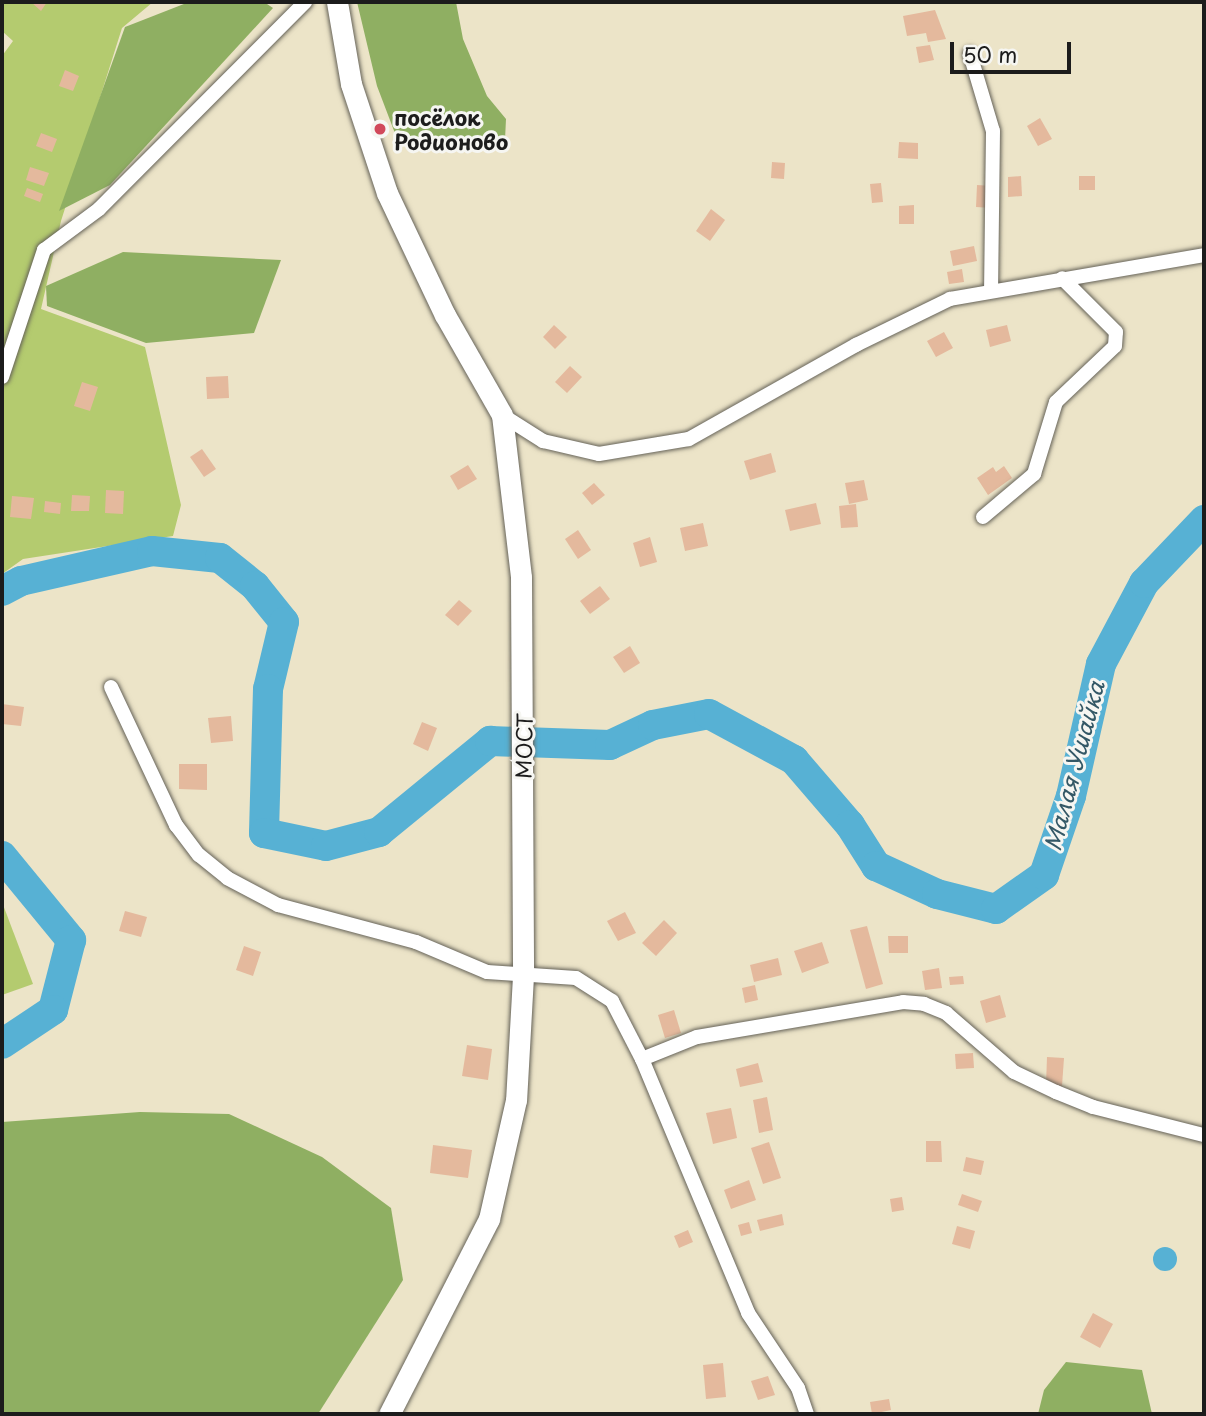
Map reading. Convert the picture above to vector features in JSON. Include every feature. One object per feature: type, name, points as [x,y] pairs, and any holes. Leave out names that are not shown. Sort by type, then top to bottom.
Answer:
[{"type":"street","points":[[2,377],[44,250],[99,209],[305,2]]},
{"type":"street","points":[[337,2],[351,84],[387,193],[445,315],[502,415],[543,441],[599,454],[689,439],[908,318],[950,299],[991,289],[1204,255]]},
{"type":"street","points":[[970,54],[993,131],[991,289]]},
{"type":"street","points":[[983,517],[1034,474],[1056,401],[1115,345],[1116,332],[1062,278]]},
{"type":"street","name":"МОСТ","points":[[389,1414],[489,1219],[516,1100],[523,976],[524,697],[521,577],[502,415]]},
{"type":"street","points":[[111,687],[176,825],[199,855],[227,878],[278,905],[416,942],[487,972],[523,976],[558,973],[601,991],[612,1001],[642,1059],[748,1313],[798,1388],[807,1414]]},
{"type":"street","points":[[642,1059],[696,1037],[903,1002],[924,1004],[946,1013],[1014,1072],[1056,1093],[1093,1107],[1204,1135]]},
{"type":"green space","points":[[2,2],[153,2],[122,28],[61,221],[41,309],[145,347],[181,505],[173,536],[23,559],[2,574],[2,56],[13,41],[2,31]]},
{"type":"green space","points":[[189,2],[264,2],[273,8],[110,185],[59,211],[125,27]]},
{"type":"green space","points":[[357,2],[456,2],[463,39],[487,96],[506,119],[505,140],[414,144],[396,136],[377,86]]},
{"type":"green space","points":[[123,252],[281,260],[254,333],[146,343],[47,306],[46,286]]},
{"type":"green space","points":[[2,902],[33,984],[2,995]]},
{"type":"green space","points":[[140,1112],[229,1114],[322,1157],[391,1208],[403,1280],[318,1414],[2,1414],[2,1122]]},
{"type":"green space","points":[[1066,1362],[1142,1370],[1152,1414],[1038,1414],[1044,1390]]},
{"type":"water","points":[[1165,1247],[1174,1250],[1177,1259],[1174,1268],[1165,1271],[1156,1268],[1153,1259],[1156,1250]]},
{"type":"building","points":[[31,2],[47,2],[41,11]]},
{"type":"building","points":[[935,10],[946,39],[928,42],[926,33],[907,36],[903,16]]},
{"type":"building","points":[[930,45],[934,60],[919,63],[916,47]]},
{"type":"building","points":[[65,70],[79,76],[73,91],[59,86]]},
{"type":"building","points":[[1040,118],[1052,139],[1038,146],[1027,126]]},
{"type":"building","points":[[41,133],[57,139],[52,152],[36,146]]},
{"type":"building","points":[[899,142],[918,143],[918,159],[898,158]]},
{"type":"building","points":[[772,162],[785,163],[784,179],[771,178]]},
{"type":"building","points":[[30,167],[49,173],[44,186],[26,180]]},
{"type":"building","points":[[1021,176],[1022,196],[1008,197],[1008,177]]},
{"type":"building","points":[[1079,176],[1095,176],[1095,190],[1079,190]]},
{"type":"building","points":[[881,183],[883,202],[872,203],[870,184]]},
{"type":"building","points":[[977,185],[993,186],[992,208],[976,207]]},
{"type":"building","points":[[27,188],[43,194],[40,202],[24,196]]},
{"type":"building","points":[[914,205],[914,224],[899,224],[899,206]]},
{"type":"building","points":[[711,209],[725,220],[710,241],[696,231]]},
{"type":"building","points":[[974,246],[977,261],[953,266],[950,251]]},
{"type":"building","points":[[962,269],[964,282],[949,284],[947,272]]},
{"type":"building","points":[[554,325],[567,337],[555,349],[543,337]]},
{"type":"building","points":[[1007,325],[1011,341],[990,347],[986,330]]},
{"type":"building","points":[[944,332],[953,348],[936,357],[927,341]]},
{"type":"building","points":[[570,366],[582,377],[567,393],[555,382]]},
{"type":"building","points":[[228,376],[229,398],[207,399],[206,377]]},
{"type":"building","points":[[82,382],[98,387],[90,411],[74,406]]},
{"type":"building","points":[[202,449],[216,469],[204,477],[190,457]]},
{"type":"building","points":[[771,453],[776,472],[750,480],[744,461]]},
{"type":"building","points":[[468,465],[477,479],[458,490],[450,476]]},
{"type":"building","points":[[1004,466],[1012,478],[988,495],[977,478],[993,467],[996,472]]},
{"type":"building","points":[[864,480],[868,500],[849,504],[845,483]]},
{"type":"building","points":[[594,483],[605,495],[592,505],[582,493]]},
{"type":"building","points":[[106,490],[124,491],[123,514],[105,513]]},
{"type":"building","points":[[72,495],[90,496],[89,511],[71,511]]},
{"type":"building","points":[[12,496],[34,498],[31,519],[10,517]]},
{"type":"building","points":[[45,501],[61,503],[60,514],[44,512]]},
{"type":"building","points":[[816,503],[821,524],[790,531],[785,510]]},
{"type":"building","points":[[856,504],[858,527],[841,528],[839,506]]},
{"type":"building","points":[[703,523],[708,546],[685,551],[680,528]]},
{"type":"building","points":[[578,530],[591,550],[578,559],[565,539]]},
{"type":"building","points":[[650,537],[657,562],[640,567],[633,543]]},
{"type":"building","points":[[600,586],[610,599],[590,614],[580,601]]},
{"type":"building","points":[[459,600],[472,611],[458,626],[445,615]]},
{"type":"building","points":[[630,646],[640,663],[624,673],[613,657]]},
{"type":"building","points":[[2,704],[24,707],[21,726],[2,724]]},
{"type":"building","points":[[231,716],[233,741],[211,743],[208,718]]},
{"type":"building","points":[[422,722],[437,728],[428,751],[413,744]]},
{"type":"building","points":[[179,764],[207,764],[207,790],[179,789]]},
{"type":"building","points":[[125,911],[147,917],[141,937],[119,931]]},
{"type":"building","points":[[625,912],[636,933],[618,941],[607,921]]},
{"type":"building","points":[[664,920],[677,933],[656,956],[642,943]]},
{"type":"building","points":[[867,926],[883,984],[866,989],[850,930]]},
{"type":"building","points":[[888,936],[908,936],[908,953],[889,953]]},
{"type":"building","points":[[822,942],[829,963],[802,973],[794,951]]},
{"type":"building","points":[[244,946],[261,952],[253,976],[236,970]]},
{"type":"building","points":[[778,958],[782,975],[754,982],[750,965]]},
{"type":"building","points":[[939,968],[942,988],[925,990],[922,971]]},
{"type":"building","points":[[963,976],[964,984],[950,985],[949,977]]},
{"type":"building","points":[[755,985],[758,1000],[745,1003],[742,988]]},
{"type":"building","points":[[1000,995],[1006,1017],[986,1023],[980,1001]]},
{"type":"building","points":[[674,1010],[681,1033],[665,1038],[658,1015]]},
{"type":"building","points":[[467,1045],[492,1049],[488,1080],[462,1076]]},
{"type":"building","points":[[973,1053],[974,1068],[956,1069],[955,1054]]},
{"type":"building","points":[[1047,1057],[1064,1058],[1062,1086],[1046,1085]]},
{"type":"building","points":[[758,1063],[763,1082],[740,1087],[736,1069]]},
{"type":"building","points":[[767,1097],[773,1130],[759,1133],[753,1100]]},
{"type":"building","points":[[731,1108],[737,1138],[713,1144],[706,1113]]},
{"type":"building","points":[[926,1141],[941,1141],[942,1162],[926,1162]]},
{"type":"building","points":[[769,1142],[781,1178],[763,1184],[751,1148]]},
{"type":"building","points":[[433,1145],[472,1150],[468,1178],[430,1173]]},
{"type":"building","points":[[966,1157],[984,1161],[981,1175],[963,1171]]},
{"type":"building","points":[[749,1180],[756,1200],[731,1209],[724,1190]]},
{"type":"building","points":[[962,1194],[982,1201],[978,1212],[958,1205]]},
{"type":"building","points":[[902,1197],[904,1210],[892,1212],[890,1199]]},
{"type":"building","points":[[782,1214],[784,1225],[760,1231],[757,1220]]},
{"type":"building","points":[[749,1222],[752,1233],[741,1236],[738,1225]]},
{"type":"building","points":[[957,1226],[975,1231],[970,1249],[952,1244]]},
{"type":"building","points":[[688,1230],[693,1242],[679,1248],[674,1236]]},
{"type":"building","points":[[1093,1313],[1113,1324],[1100,1348],[1080,1337]]},
{"type":"building","points":[[723,1363],[726,1397],[706,1399],[703,1365]]},
{"type":"building","points":[[768,1376],[775,1395],[758,1400],[751,1381]]},
{"type":"building","points":[[889,1399],[891,1410],[872,1414],[870,1402]]},
{"type":"waterway","name":"Малая Ушайка","points":[[2,591],[21,581],[152,551],[220,558],[255,586],[284,622],[268,689],[264,833],[326,846],[379,832],[490,741],[610,745],[653,725],[709,714],[794,760],[850,825],[876,866],[937,894],[996,909],[1044,875],[1071,796],[1101,664],[1144,583],[1204,520]]},
{"type":"waterway","name":"Малая Ушайка","points":[[2,856],[71,940],[53,1010],[2,1044]]},
{"type":"place","name":"посёлок Родионово","points":[[380,129]]}]
